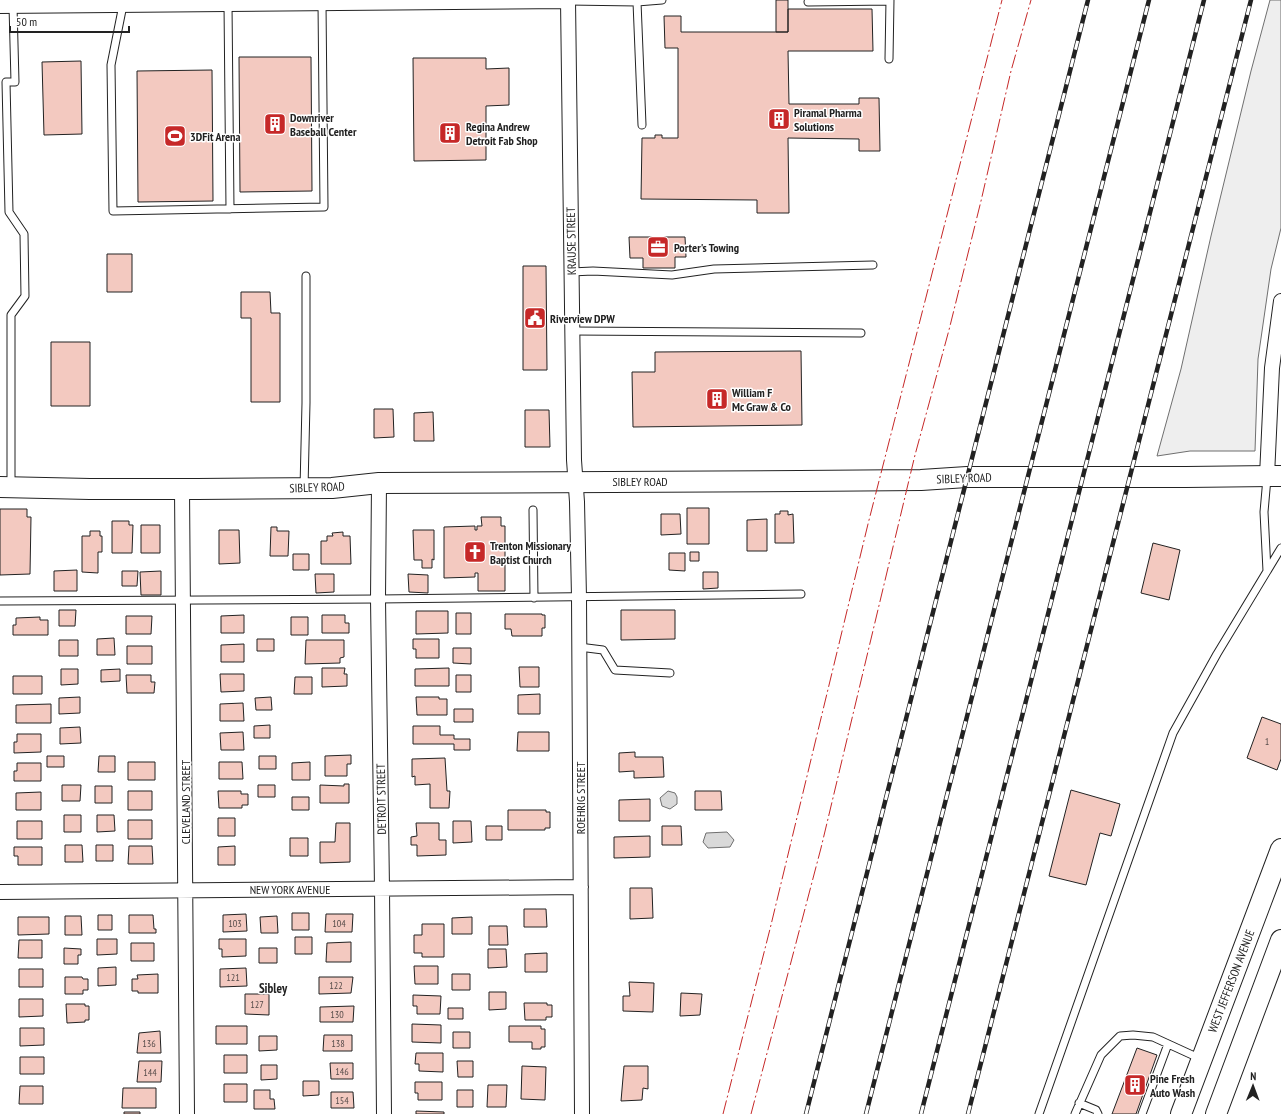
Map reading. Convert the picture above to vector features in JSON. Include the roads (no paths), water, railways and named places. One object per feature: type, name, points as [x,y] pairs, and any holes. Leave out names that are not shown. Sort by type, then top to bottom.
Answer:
[{"type":"main road","name":"SIBLEY ROAD","points":[[5,487],[182,489],[332,488],[379,483],[920,480],[967,477],[1274,476]]},
{"type":"main road","name":"WEST JEFFERSON AVENUE","points":[[1181,1114],[1281,849]]},
{"type":"main road","points":[[1216,1114],[1281,940]]},
{"type":"main road","points":[[1194,1079],[1225,1090]]},
{"type":"street","points":[[7,6],[129,3],[228,4],[568,0]]},
{"type":"street","name":"KRAUSE STREET","points":[[568,0],[574,481]]},
{"type":"street","points":[[1274,476],[1272,368],[1281,301]]},
{"type":"street","name":"ROEHRIG STREET","points":[[574,481],[577,502],[579,597],[582,1114]]},
{"type":"street","name":"DETROIT STREET","points":[[379,483],[378,599],[384,1114]]},
{"type":"street","name":"CLEVELAND STREET","points":[[182,489],[187,1114]]},
{"type":"street","name":"NEW YORK AVENUE","points":[[0,892],[203,889],[581,887]]},
{"type":"lane","points":[[568,0],[662,0]]},
{"type":"lane","points":[[808,2],[890,0],[889,59]]},
{"type":"lane","points":[[637,1],[642,125]]},
{"type":"lane","points":[[129,3],[111,65],[113,211],[324,207],[322,3]]},
{"type":"lane","points":[[228,4],[230,209]]},
{"type":"lane","points":[[5,487],[11,315],[25,296],[24,234],[9,212],[6,82],[15,82],[7,6]]},
{"type":"lane","points":[[571,272],[593,271],[672,275],[714,269],[873,265]]},
{"type":"lane","points":[[304,488],[306,276]]},
{"type":"lane","points":[[572,331],[861,333]]},
{"type":"lane","points":[[1267,571],[1264,512],[1274,476]]},
{"type":"lane","points":[[533,510],[534,598]]},
{"type":"lane","points":[[1039,1114],[1173,733],[1217,654],[1281,548]]},
{"type":"lane","points":[[0,600],[534,598],[801,594]]},
{"type":"lane","points":[[579,647],[602,650],[615,670],[670,672]]},
{"type":"lane","points":[[1075,1114],[1101,1055],[1120,1036],[1133,1035],[1153,1037],[1201,1059]]},
{"type":"lane","points":[[1142,1114],[1168,1044]]},
{"type":"lane","points":[[1079,1103],[1096,1110],[1098,1114]]},
{"type":"railway","points":[[806,1114],[1088,0]]},
{"type":"railway","points":[[866,1114],[1149,0]]},
{"type":"railway","points":[[921,1114],[1204,0]]},
{"type":"railway","points":[[968,1114],[1251,0]]},
{"type":"place","name":"Piramal Pharma Solutions","points":[[779,119]]},
{"type":"place","name":"Downriver Baseball Center","points":[[275,124]]},
{"type":"place","name":"Regina Andrew Detroit Fab Shop","points":[[450,133]]},
{"type":"place","name":"3DFit Arena","points":[[175,136]]},
{"type":"place","name":"Porter's Towing","points":[[658,247]]},
{"type":"place","name":"Riverview DPW","points":[[535,318]]},
{"type":"place","name":"William F Mc Graw & Co","points":[[717,399]]},
{"type":"place","name":"Trenton Missionary Baptist Church","points":[[475,552]]},
{"type":"place","name":"Pine Fresh Auto Wash","points":[[1135,1085]]},
{"type":"district","name":"Sibley","points":[[273,988]]}]
